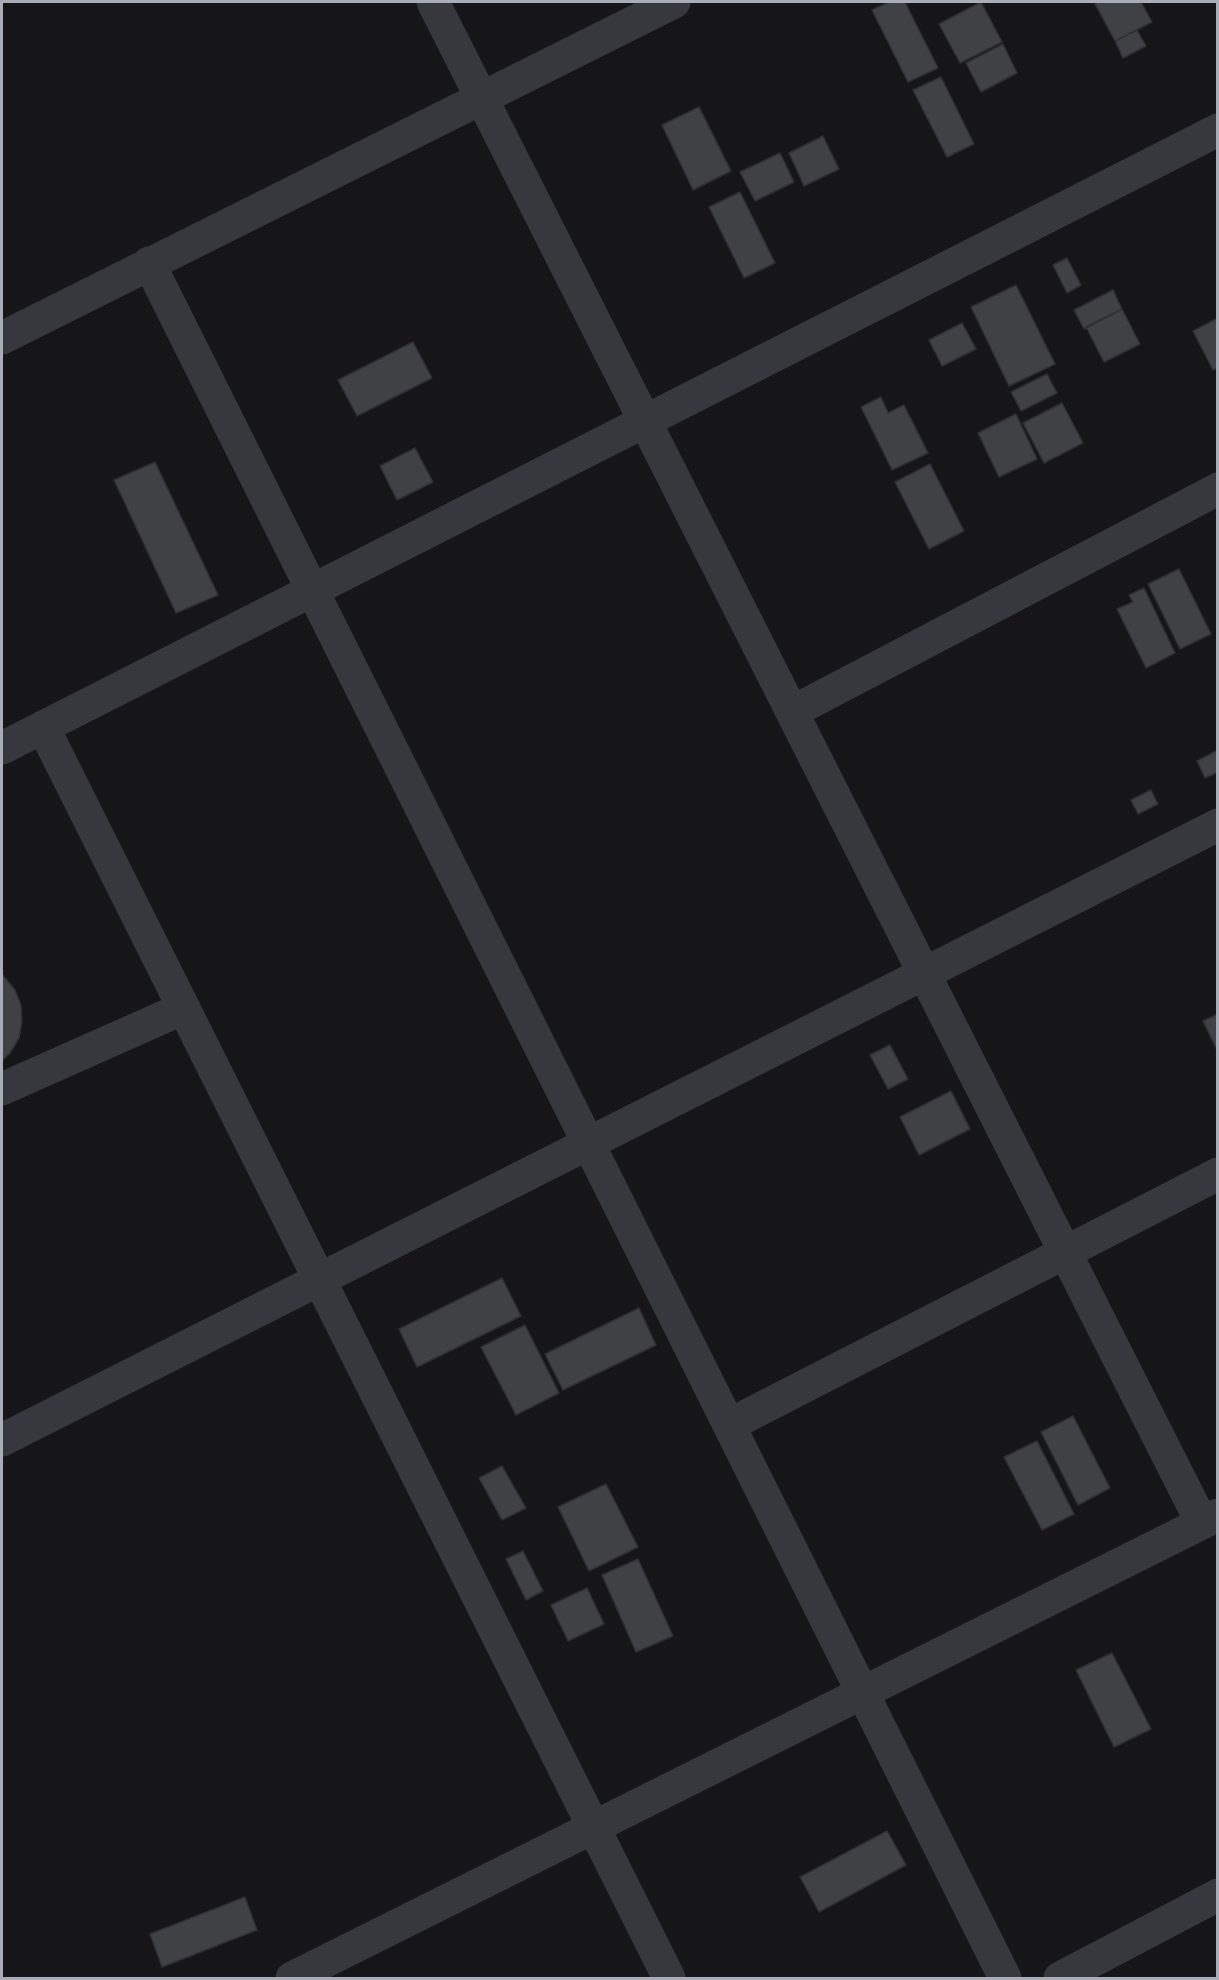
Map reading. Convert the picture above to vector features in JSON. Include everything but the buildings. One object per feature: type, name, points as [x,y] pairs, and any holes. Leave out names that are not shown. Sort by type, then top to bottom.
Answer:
[{"type":"street","points":[[292,1978],[1210,1519],[1065,1252],[433,2]]},
{"type":"street","points":[[2,338],[674,2]]},
{"type":"street","points":[[2,748],[1218,130]]},
{"type":"street","points":[[149,263],[1005,1978]]},
{"type":"street","points":[[792,712],[1218,489]]},
{"type":"street","points":[[44,727],[669,1978]]},
{"type":"street","points":[[2,1440],[1218,825]]},
{"type":"street","points":[[2,1089],[184,1008]]},
{"type":"street","points":[[729,1425],[1218,1174]]},
{"type":"street","points":[[1060,1978],[1218,1895]]}]
